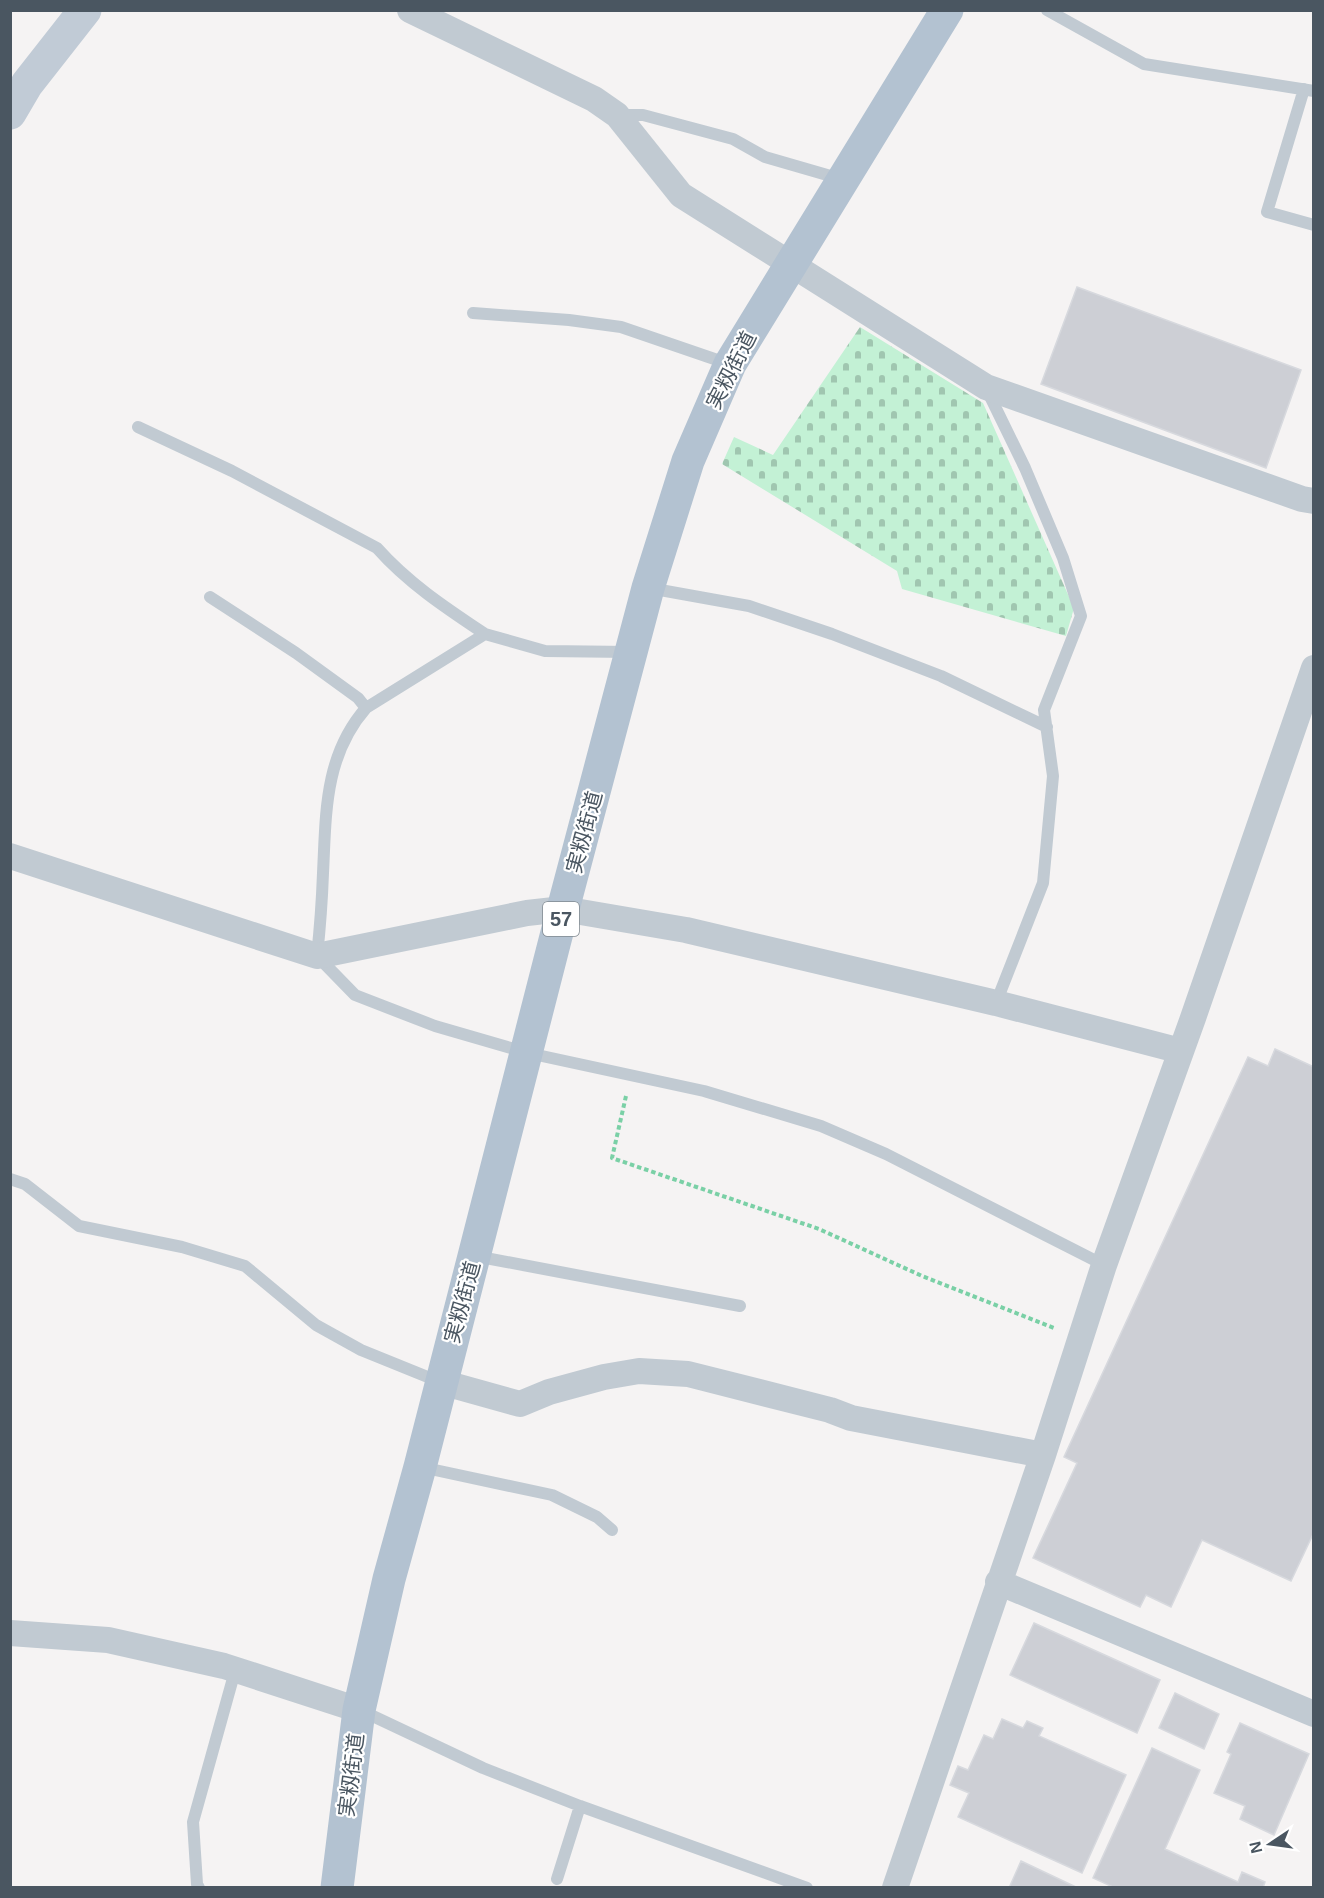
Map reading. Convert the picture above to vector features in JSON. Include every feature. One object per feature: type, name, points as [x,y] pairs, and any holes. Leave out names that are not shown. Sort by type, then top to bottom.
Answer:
[{"type":"main road","name":"実籾街道","points":[[337,1887],[359,1710],[389,1579],[648,588],[688,461],[730,364],[947,10]]},
{"type":"street","points":[[10,113],[19,80],[85,10]]},
{"type":"street","points":[[410,10],[594,99],[617,115],[681,195],[986,387],[1302,499],[1314,501]]},
{"type":"street","points":[[895,1887],[1043,1455],[1104,1265],[1314,668]]},
{"type":"street","points":[[10,856],[317,956],[526,913],[563,909],[686,930],[996,1003],[1181,1051]]},
{"type":"street","points":[[441,1382],[520,1404],[549,1392],[604,1377],[639,1371],[688,1374],[830,1410],[851,1418],[1043,1455]]},
{"type":"street","points":[[998,1582],[1314,1714]]},
{"type":"street","points":[[10,1633],[108,1640],[224,1666],[359,1710]]},
{"type":"lane","points":[[1047,10],[1144,64],[1309,90],[1268,212],[1314,225]]},
{"type":"lane","points":[[617,115],[643,115],[733,139],[765,157],[842,180]]},
{"type":"lane","points":[[474,313],[569,320],[621,327],[730,364]]},
{"type":"lane","points":[[986,387],[1025,468],[1063,558],[1081,616],[1044,710],[1053,776],[1043,883],[996,1003]]},
{"type":"lane","points":[[138,427],[232,471],[377,548],[392,565],[440,604],[485,634],[545,651],[632,652]]},
{"type":"lane","points":[[648,588],[749,606],[832,633],[942,676],[1047,727]]},
{"type":"lane","points":[[210,597],[296,653],[358,698],[366,708]]},
{"type":"lane","points":[[485,634],[366,708],[353,723],[334,766],[327,798],[317,956],[355,995],[435,1026],[528,1053],[704,1091],[820,1126],[886,1154],[1104,1265]]},
{"type":"lane","points":[[10,1179],[25,1184],[80,1226],[182,1247],[244,1266],[316,1325],[361,1350],[441,1382]]},
{"type":"lane","points":[[474,1256],[740,1306]]},
{"type":"lane","points":[[420,1467],[552,1495],[597,1517],[612,1530]]},
{"type":"lane","points":[[199,1887],[193,1822],[236,1671]]},
{"type":"lane","points":[[359,1710],[483,1768],[580,1806],[807,1887]]},
{"type":"lane","points":[[556,1879],[580,1806]]},
{"type":"path","points":[[632,1076],[612,1158],[819,1229],[922,1276],[1080,1339]]},
{"type":"green space","points":[[860,327],[983,403],[1074,608],[1066,636],[902,589],[897,571],[722,464],[734,437],[773,455]]},
{"type":"building","points":[[1077,287],[1301,370],[1266,468],[1041,384]]},
{"type":"building","points":[[1275,1049],[1314,1067],[1314,1532],[1291,1581],[1202,1540],[1171,1607],[1146,1595],[1140,1607],[1033,1558],[1077,1463],[1064,1457],[1248,1057],[1268,1066]]},
{"type":"building","points":[[1034,1623],[1160,1680],[1137,1733],[1010,1675]]},
{"type":"building","points":[[1175,1693],[1219,1714],[1204,1749],[1159,1728]]},
{"type":"building","points":[[1002,1719],[1023,1728],[1027,1721],[1043,1728],[1039,1736],[1126,1775],[1082,1873],[958,1817],[969,1793],[950,1785],[958,1766],[968,1770],[984,1735],[993,1739]]},
{"type":"building","points":[[1240,1723],[1309,1754],[1274,1835],[1240,1819],[1245,1806],[1214,1793],[1231,1754],[1227,1752]]},
{"type":"building","points":[[1152,1748],[1200,1770],[1165,1849],[1238,1882],[1242,1872],[1265,1882],[1263,1888],[1115,1888],[1093,1878]]},
{"type":"building","points":[[1021,1861],[1078,1888],[1009,1888]]}]
